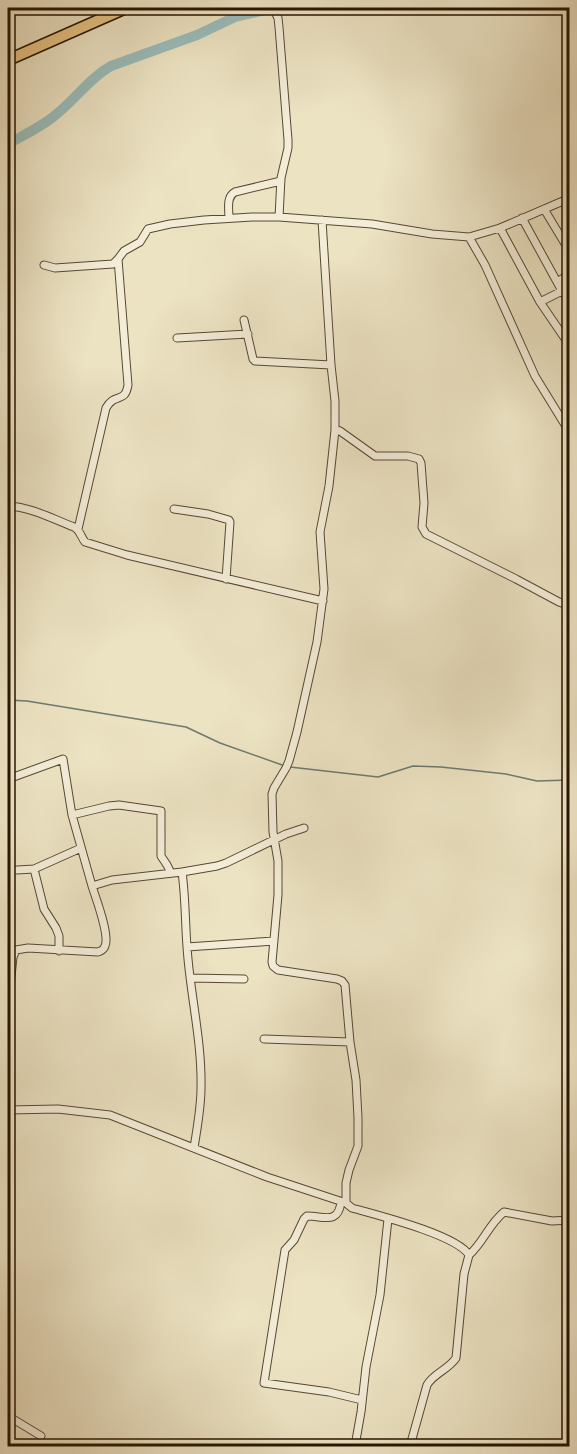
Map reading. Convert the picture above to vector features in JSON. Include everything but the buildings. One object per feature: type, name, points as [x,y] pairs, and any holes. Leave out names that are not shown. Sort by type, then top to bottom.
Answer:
[{"type":"highway","points":[[8,60],[126,8]]},
{"type":"street","points":[[274,9],[279,27],[288,140],[281,181],[279,217]]},
{"type":"street","points":[[229,218],[231,194],[281,181]]},
{"type":"street","points":[[44,265],[55,268],[113,264],[124,251],[138,244],[151,228],[229,218],[279,217],[322,220],[469,237],[500,228],[570,198]]},
{"type":"street","points":[[544,209],[570,252]]},
{"type":"street","points":[[522,218],[556,282],[570,302]]},
{"type":"street","points":[[322,220],[335,430],[329,486],[320,532],[324,590],[314,659],[288,764],[272,794],[273,832],[278,861],[278,895],[272,962],[276,969],[337,979],[345,985],[356,1080],[358,1146],[349,1170],[340,1211],[336,1216],[330,1218],[307,1216],[285,1250],[264,1383],[329,1392],[362,1401]]},
{"type":"street","points":[[500,228],[540,302],[570,346]]},
{"type":"street","points":[[469,237],[507,311],[535,376],[570,433]]},
{"type":"street","points":[[78,529],[106,408],[112,399],[125,395],[128,385],[118,259]]},
{"type":"street","points":[[556,282],[570,274]]},
{"type":"street","points":[[540,302],[562,291]]},
{"type":"street","points":[[244,320],[255,361],[331,365]]},
{"type":"street","points":[[177,338],[248,334]]},
{"type":"street","points":[[335,430],[340,431],[375,456],[408,456],[418,459],[421,463],[424,503],[422,527],[426,534],[570,606]]},
{"type":"street","points":[[8,506],[31,510],[78,529],[85,542],[127,555],[323,601]]},
{"type":"street","points":[[174,509],[229,520],[226,579]]},
{"type":"street","points":[[8,779],[63,759],[72,815],[102,917],[106,941],[105,947],[98,952],[28,948],[16,950],[13,957],[8,1006]]},
{"type":"street","points":[[72,815],[119,805],[161,811],[160,856],[168,865],[171,873]]},
{"type":"street","points":[[92,886],[112,880],[217,866],[304,828]]},
{"type":"street","points":[[17,870],[34,869],[81,848]]},
{"type":"street","points":[[34,869],[44,909],[58,932],[59,951]]},
{"type":"street","points":[[182,872],[190,978],[199,1038],[201,1090],[194,1148]]},
{"type":"street","points":[[187,947],[274,941]]},
{"type":"street","points":[[190,978],[244,979]]},
{"type":"street","points":[[264,1039],[350,1042]]},
{"type":"street","points":[[8,1110],[58,1109],[110,1115],[352,1208],[409,1224],[448,1240],[469,1255]]},
{"type":"street","points":[[410,1446],[427,1385],[431,1378],[449,1367],[456,1358],[464,1274],[469,1255],[498,1216],[504,1212],[552,1221],[570,1220]]},
{"type":"street","points":[[355,1446],[366,1367],[380,1295],[388,1219]]},
{"type":"street","points":[[8,1416],[41,1436]]},
{"type":"waterway","points":[[8,144],[53,117],[111,66],[197,35],[235,17],[284,8]]},
{"type":"waterway","points":[[8,700],[27,701],[186,727],[220,743],[285,766]]},
{"type":"waterway","points":[[290,767],[378,777],[413,766],[441,767],[506,774],[537,781],[570,780]]}]
